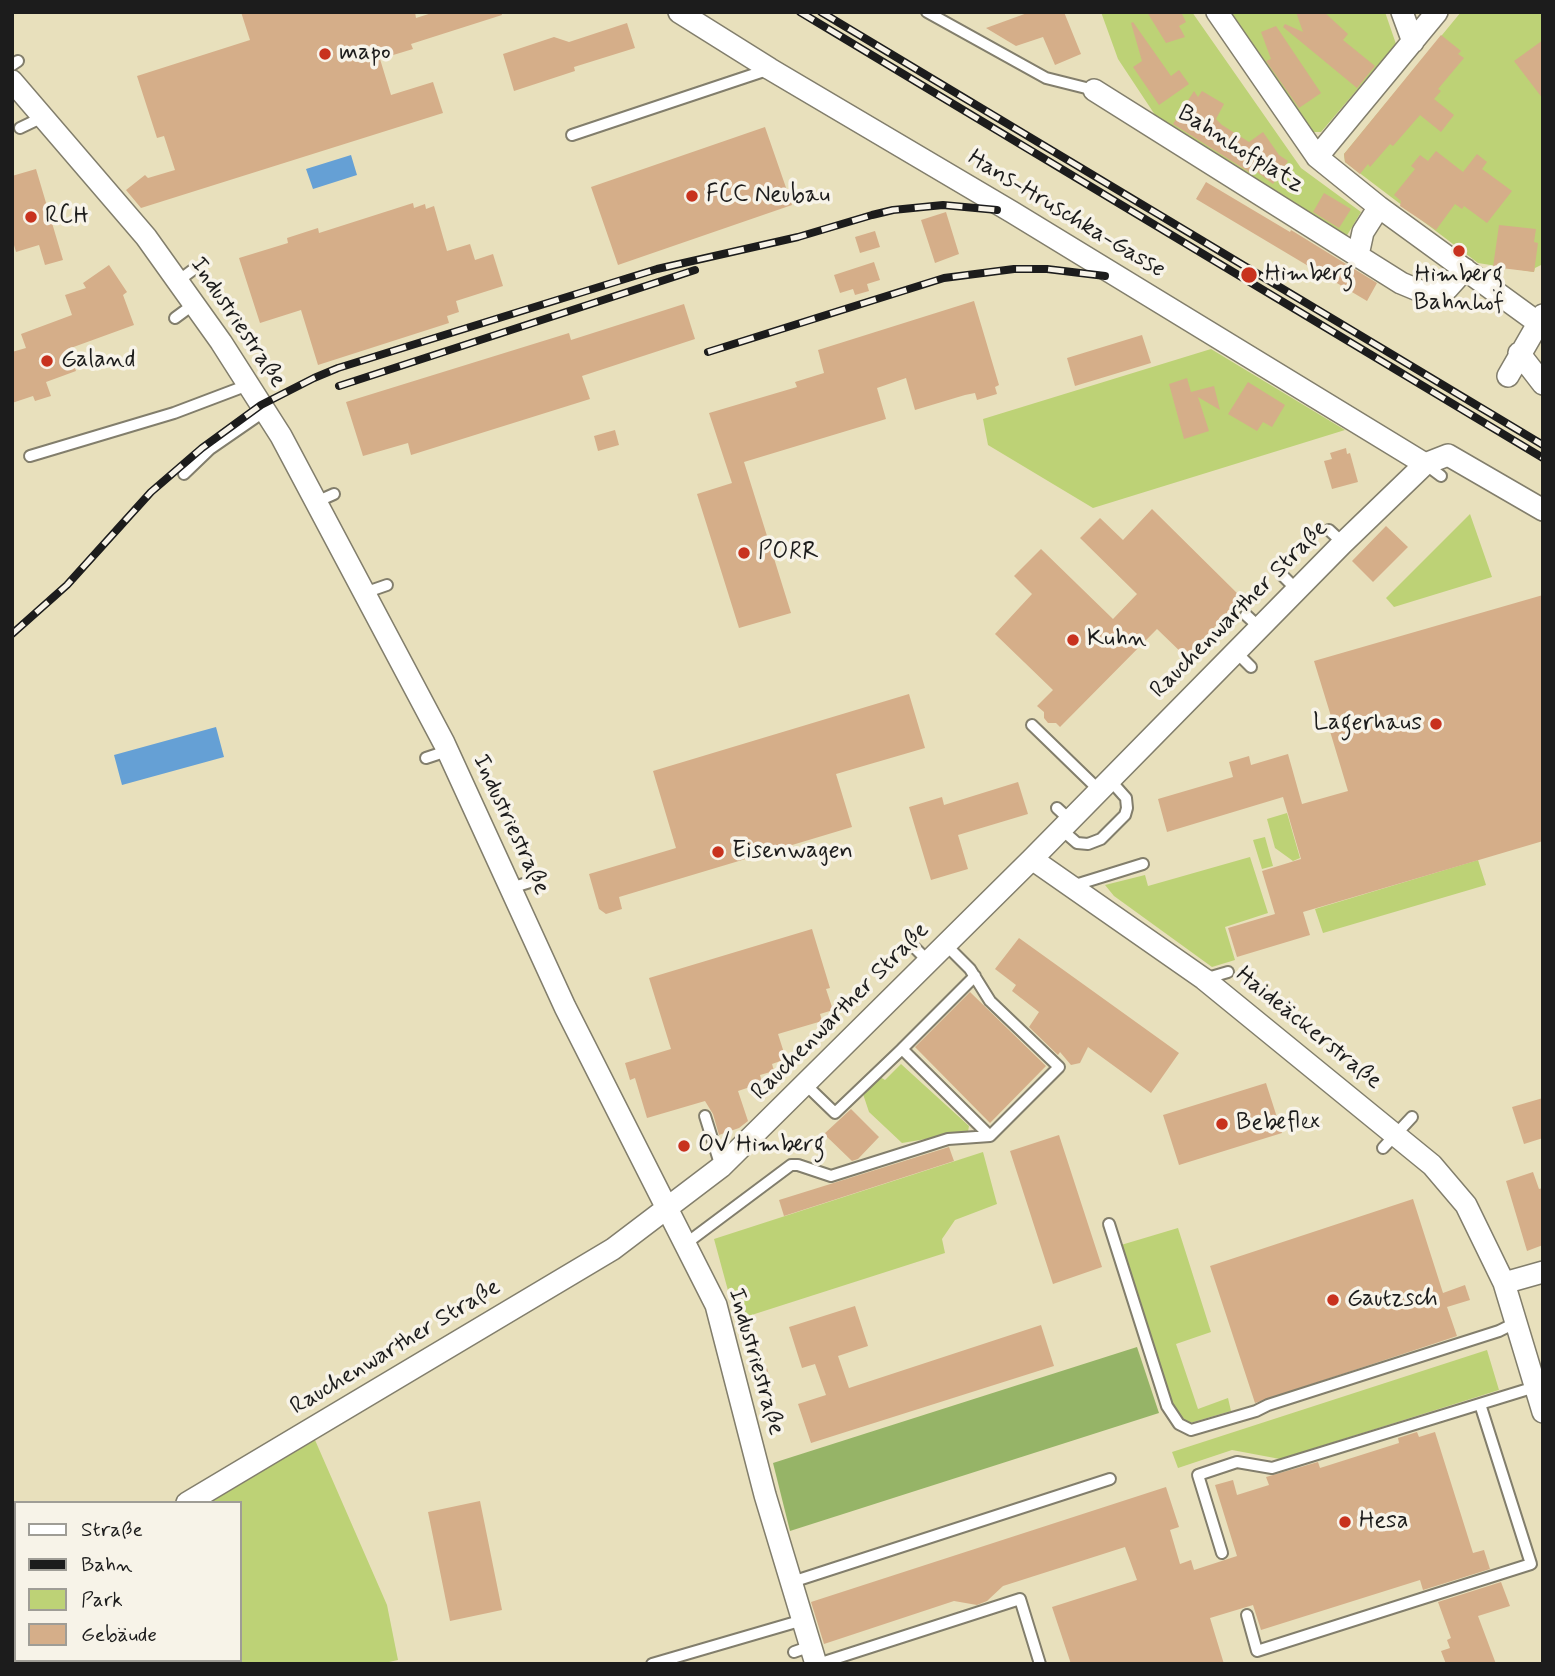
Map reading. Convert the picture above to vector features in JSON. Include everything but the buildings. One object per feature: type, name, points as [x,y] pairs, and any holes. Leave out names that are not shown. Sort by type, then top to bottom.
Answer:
[{"type":"street","name":"Hans-Hruschka-Gasse","points":[[679,12],[1433,470]]},
{"type":"street","name":"Bahnhofplatz","points":[[1217,12],[1317,157],[1465,269],[1540,319]]},
{"type":"street","points":[[1402,12],[1413,42]]},
{"type":"street","points":[[1317,157],[1437,12]]},
{"type":"street","name":"Industriestraße","points":[[14,69],[43,117],[146,237],[186,275],[194,304],[325,498],[364,593],[521,885],[565,1007],[666,1210],[732,1335],[750,1406],[765,1495],[803,1620],[810,1656]]},
{"type":"street","name":"Bahnhofplatz","points":[[1094,90],[1401,284],[1425,293],[1447,289],[1465,269]]},
{"type":"street","points":[[1358,255],[1363,232],[1380,207]]},
{"type":"street","points":[[1508,376],[1540,319]]},
{"type":"street","points":[[1519,353],[1543,384]]},
{"type":"street","name":"Rauchenwarther Straße","points":[[190,1501],[613,1249],[720,1167],[806,1084],[922,955],[946,944],[1032,859],[1063,819],[1105,785],[1244,659],[1253,621],[1336,537],[1433,470],[1448,455],[1543,510]]},
{"type":"street","name":"Haideäckerstraße","points":[[1032,859],[1204,979],[1390,1141],[1432,1165],[1466,1205],[1504,1283],[1543,1412]]},
{"type":"street","points":[[1504,1283],[1543,1272]]},
{"type":"lane","points":[[927,12],[1046,78],[1094,90]]},
{"type":"lane","points":[[572,135],[770,69]]},
{"type":"lane","points":[[20,128],[43,117]]},
{"type":"lane","points":[[174,318],[194,304]]},
{"type":"lane","points":[[30,456],[174,413],[248,385]]},
{"type":"lane","points":[[184,474],[208,451],[265,411]]},
{"type":"lane","points":[[364,593],[387,585]]},
{"type":"lane","points":[[1032,725],[1105,785],[1132,799],[1125,815],[1098,841],[1080,844],[1063,819]]},
{"type":"lane","points":[[426,758],[447,751]]},
{"type":"lane","points":[[1072,886],[1143,864]]},
{"type":"lane","points":[[684,1245],[791,1165],[799,1165],[831,1176],[948,1139],[990,1136],[1059,1067],[990,1002],[975,976],[946,944]]},
{"type":"lane","points":[[1204,979],[1228,972]]},
{"type":"lane","points":[[806,1084],[835,1113],[975,976]]},
{"type":"lane","points":[[902,1049],[990,1136]]},
{"type":"lane","points":[[705,1116],[720,1167]]},
{"type":"lane","points":[[1390,1141],[1412,1117]]},
{"type":"lane","points":[[1109,1224],[1167,1406],[1179,1423],[1191,1430],[1256,1412],[1268,1405],[1499,1331],[1515,1323]]},
{"type":"lane","points":[[1222,1553],[1198,1475],[1237,1462],[1272,1468],[1535,1387]]},
{"type":"lane","points":[[1247,1615],[1257,1651],[1531,1564],[1480,1404]]},
{"type":"lane","points":[[792,1582],[1110,1479]]},
{"type":"lane","points":[[810,1656],[1020,1599],[1040,1664]]},
{"type":"lane","points":[[652,1664],[803,1620]]},
{"type":"green space","points":[[1101,12],[1192,12],[1301,168],[1361,212],[1346,237],[1161,124],[1118,59]]},
{"type":"green space","points":[[1229,12],[1385,12],[1396,44],[1321,132],[1312,132]]},
{"type":"green space","points":[[1461,12],[1543,12],[1543,264],[1535,268],[1534,272],[1478,263],[1345,162],[1344,154]]},
{"type":"green space","points":[[1211,349],[1345,430],[1093,508],[988,445],[983,419]]},
{"type":"green space","points":[[1470,514],[1492,577],[1394,607],[1386,598]]},
{"type":"green space","points":[[1287,813],[1300,858],[1293,861],[1275,848],[1267,819]]},
{"type":"green space","points":[[1265,837],[1273,866],[1262,869],[1253,840]]},
{"type":"green space","points":[[1250,857],[1268,913],[1225,927],[1235,960],[1212,967],[1114,896],[1105,885],[1145,875],[1148,886]]},
{"type":"green space","points":[[1478,860],[1486,885],[1323,933],[1315,909]]},
{"type":"green space","points":[[901,1064],[969,1126],[968,1132],[902,1143],[869,1112],[863,1094],[880,1077],[885,1080]]},
{"type":"green space","points":[[983,1152],[997,1204],[955,1220],[942,1239],[945,1253],[736,1320],[714,1239]]},
{"type":"green space","points":[[1178,1228],[1211,1332],[1176,1344],[1198,1409],[1228,1398],[1231,1411],[1190,1423],[1183,1419],[1172,1405],[1121,1245]]},
{"type":"green space","points":[[1137,1347],[1159,1413],[790,1531],[773,1463]]},
{"type":"green space","points":[[1487,1350],[1499,1390],[1280,1459],[1232,1450],[1178,1468],[1172,1452]]},
{"type":"green space","points":[[315,1440],[387,1605],[398,1660],[380,1664],[12,1664],[14,1619],[14,1662],[242,1662],[242,1501],[212,1501]]},
{"type":"water","points":[[351,155],[357,175],[313,189],[306,169]]},
{"type":"water","points":[[216,727],[224,757],[122,785],[114,755]]},
{"type":"railway","points":[[800,12],[1543,458]]},
{"type":"railway","points":[[821,12],[1543,445]]},
{"type":"railway","points":[[12,634],[67,585],[151,492],[202,448],[261,405],[314,378],[338,368],[657,269],[798,237],[872,215],[943,205],[997,210]]},
{"type":"railway","points":[[708,352],[944,278],[1014,269],[1047,269],[1105,276]]},
{"type":"railway","points":[[339,386],[695,270]]},
{"type":"place","name":"mapo","points":[[325,54]]},
{"type":"place","name":"FCC Neubau","points":[[692,196]]},
{"type":"place","name":"RCH","points":[[31,217]]},
{"type":"place","name":"Himberg Bahnhof","points":[[1459,251]]},
{"type":"place","name":"Himberg","points":[[1249,275]]},
{"type":"place","name":"Galand","points":[[47,361]]},
{"type":"place","name":"PORR","points":[[744,553]]},
{"type":"place","name":"Kuhn","points":[[1073,640]]},
{"type":"place","name":"Lagerhaus","points":[[1436,724]]},
{"type":"place","name":"Eisenwagen","points":[[718,852]]},
{"type":"place","name":"Bebeflex","points":[[1222,1124]]},
{"type":"place","name":"OV Himberg","points":[[684,1146]]},
{"type":"place","name":"Gautzsch","points":[[1333,1300]]},
{"type":"place","name":"Hesa","points":[[1345,1522]]}]
